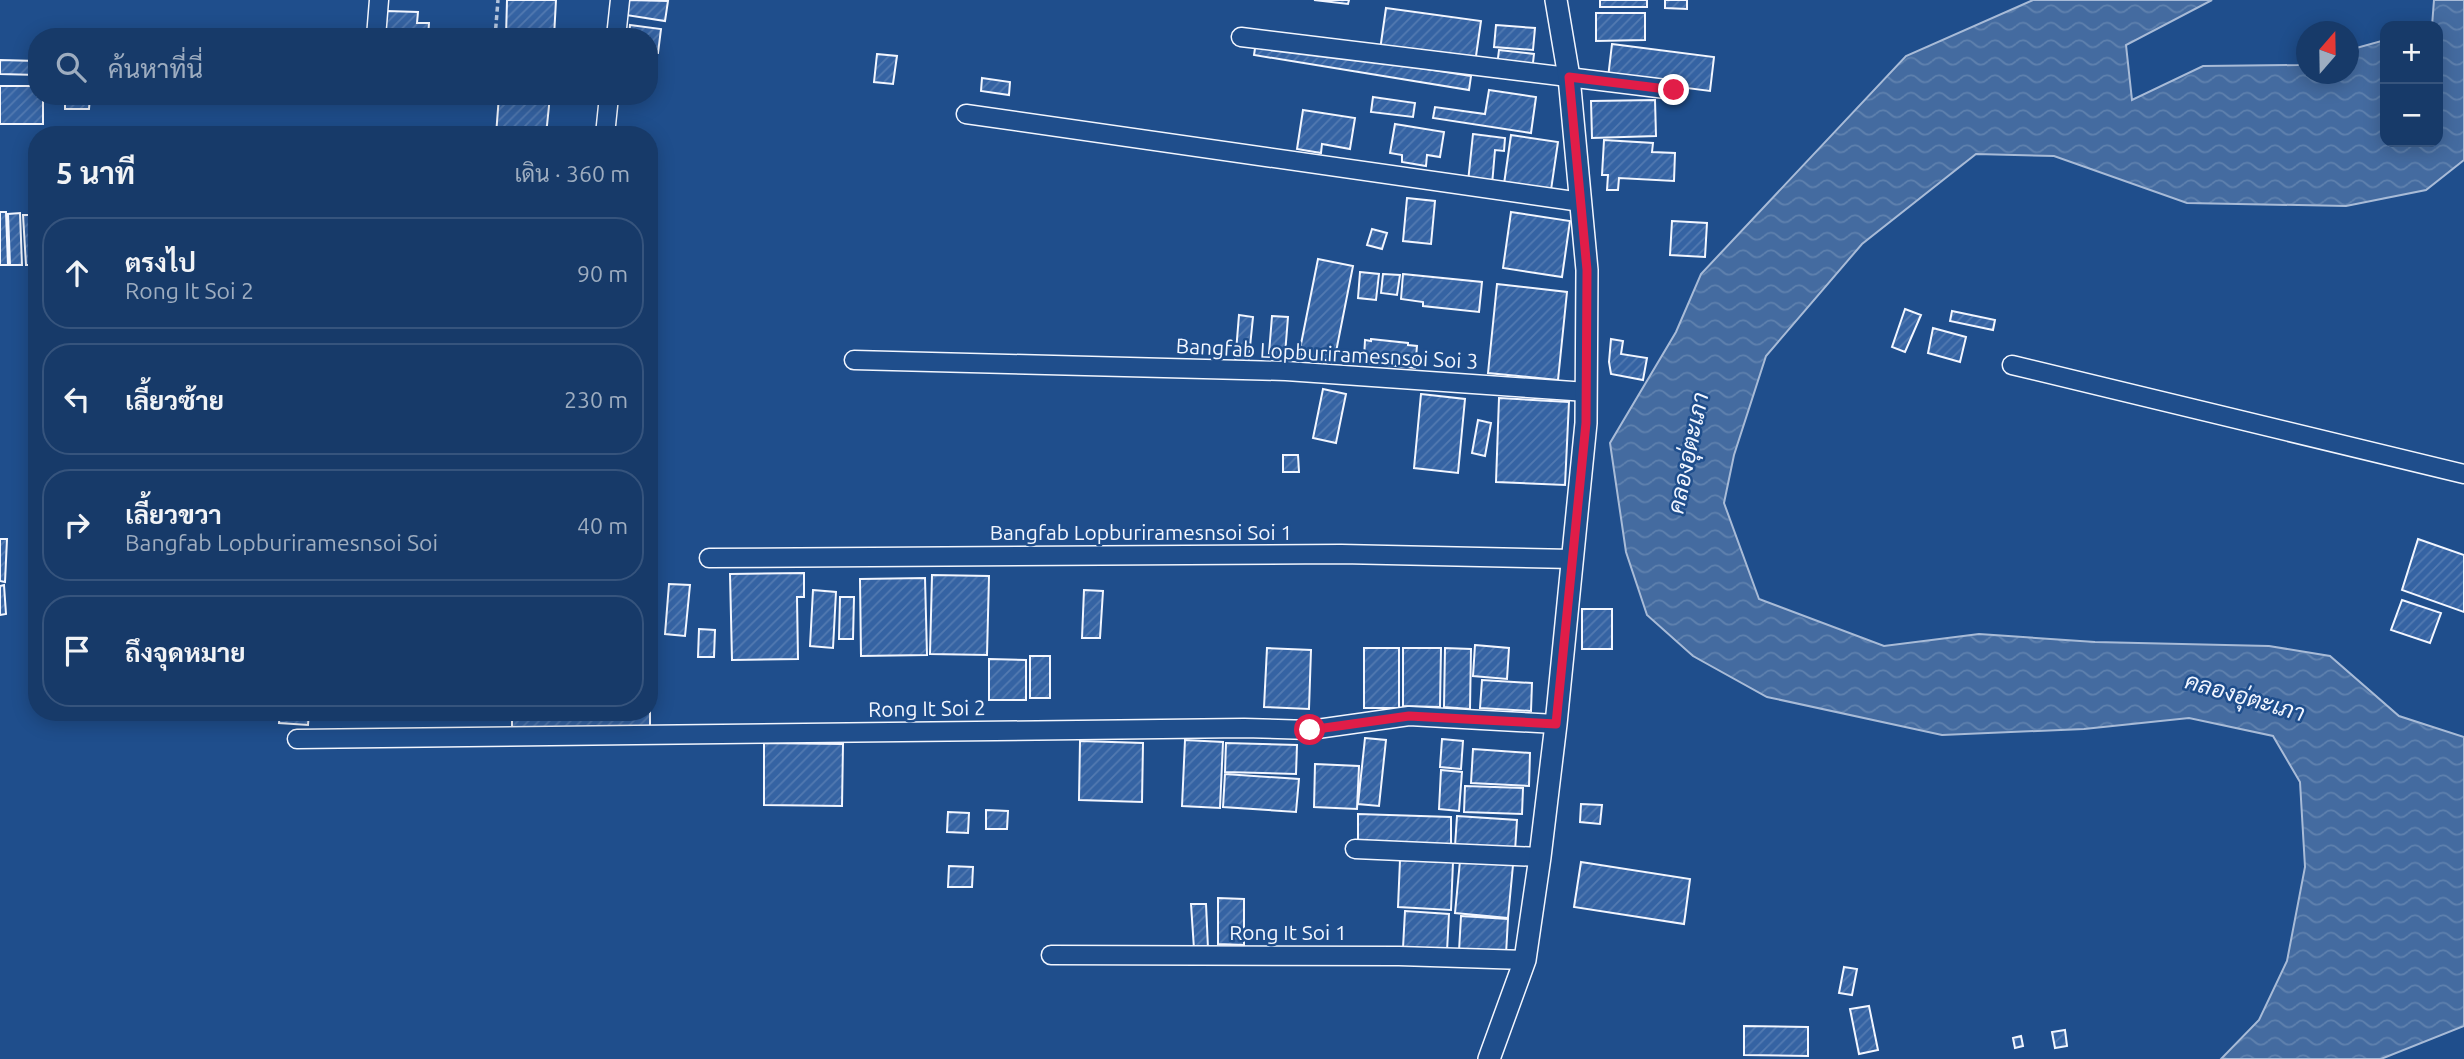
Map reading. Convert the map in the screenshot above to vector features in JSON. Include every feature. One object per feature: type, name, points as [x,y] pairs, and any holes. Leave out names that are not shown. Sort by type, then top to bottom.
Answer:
[{"type":"street","points":[[377,28],[379,0]]},
{"type":"street","points":[[617,28],[620,0]]},
{"type":"street","points":[[1489,1059],[1525,960],[1556,724],[1587,392],[1587,270],[1569,77],[1556,0]]},
{"type":"street","points":[[1241,37],[1674,90]]},
{"type":"street","points":[[606,126],[608,105]]},
{"type":"street","points":[[966,114],[1581,202]]},
{"type":"street","name":"Bangfab Lopburiramesnsoi Soi 3","points":[[854,360],[1286,371],[1587,392]]},
{"type":"street","points":[[2012,365],[2464,474]]},
{"type":"street","name":"Bangfab Lopburiramesnsoi Soi 1","points":[[709,558],[1341,554],[1573,559]]},
{"type":"street","name":"Rong It Soi 2","points":[[298,738],[1244,728],[1310,730],[1409,716],[1556,724]]},
{"type":"street","points":[[1355,849],[1540,857]]},
{"type":"street","name":"Rong It Soi 1","points":[[1051,955],[1399,956],[1525,960]]},
{"type":"path","points":[[496,28],[498,0]]},
{"type":"water","name":"คลองอุ่ตะเภา","points":[[2033,0],[2212,0],[2126,45],[2132,100],[2203,66],[2296,65],[2296,84],[2359,84],[2359,47],[2380,41],[2380,147],[2443,147],[2443,21],[2432,21],[2434,0],[2464,0],[2464,160],[2426,190],[2346,206],[2187,203],[2054,156],[1976,154],[1862,244],[1766,356],[1734,455],[1724,503],[1759,599],[1884,646],[1979,634],[2095,642],[2269,646],[2330,656],[2399,716],[2464,737],[2464,1026],[2381,1059],[2221,1059],[2259,1020],[2287,961],[2305,867],[2300,782],[2273,736],[2189,718],[2084,729],[1942,735],[1767,697],[1693,656],[1647,615],[1626,552],[1610,443],[1676,332],[1701,274],[1906,56]]},
{"type":"building","points":[[507,0],[556,0],[554,28],[506,28]]},
{"type":"building","points":[[628,0],[668,1],[665,21],[626,15]]},
{"type":"building","points":[[1314,0],[1349,0],[1348,4]]},
{"type":"building","points":[[1600,0],[1647,0],[1647,7],[1600,7]]},
{"type":"building","points":[[1665,0],[1687,0],[1687,9],[1665,8]]},
{"type":"building","points":[[1386,8],[1481,21],[1475,63],[1380,50]]},
{"type":"building","points":[[387,11],[418,12],[417,23],[429,23],[429,28],[382,28],[382,20],[386,21]]},
{"type":"building","points":[[1596,13],[1645,13],[1645,40],[1596,41]]},
{"type":"building","points":[[630,25],[653,28],[630,28]]},
{"type":"building","points":[[1496,25],[1535,28],[1533,50],[1494,47]]},
{"type":"building","points":[[658,29],[661,29],[658,53]]},
{"type":"building","points":[[1256,42],[1471,76],[1469,90],[1254,55]]},
{"type":"building","points":[[1612,44],[1714,57],[1710,91],[1608,78]]},
{"type":"building","points":[[1499,50],[1534,54],[1532,71],[1497,66]]},
{"type":"building","points":[[877,54],[897,56],[893,84],[874,82]]},
{"type":"building","points":[[0,60],[28,61],[28,75],[0,74]]},
{"type":"building","points":[[982,78],[1010,82],[1009,95],[981,91]]},
{"type":"building","points":[[0,86],[28,86],[28,105],[43,105],[43,124],[0,124]]},
{"type":"building","points":[[1489,90],[1536,97],[1531,133],[1433,118],[1435,107],[1485,114]]},
{"type":"building","points":[[1373,97],[1415,103],[1413,117],[1371,112]]},
{"type":"building","points":[[1655,100],[1656,136],[1592,138],[1591,101]]},
{"type":"building","points":[[65,105],[89,105],[89,109],[65,109]]},
{"type":"building","points":[[498,105],[549,105],[547,126],[497,126]]},
{"type":"building","points":[[1303,110],[1355,118],[1350,149],[1322,144],[1321,153],[1297,149]]},
{"type":"building","points":[[1395,124],[1444,132],[1440,157],[1427,155],[1426,166],[1402,162],[1402,155],[1390,153]]},
{"type":"building","points":[[1473,134],[1505,138],[1504,151],[1495,150],[1492,185],[1468,182]]},
{"type":"building","points":[[1511,135],[1558,142],[1551,190],[1504,184]]},
{"type":"building","points":[[1604,140],[1653,143],[1652,152],[1675,153],[1674,181],[1619,178],[1618,190],[1607,190],[1608,175],[1602,175]]},
{"type":"building","points":[[1407,198],[1435,201],[1431,244],[1403,241]]},
{"type":"building","points":[[0,212],[6,212],[8,265],[0,265]]},
{"type":"building","points":[[1511,212],[1570,221],[1562,277],[1503,268]]},
{"type":"building","points":[[20,213],[22,265],[10,265],[8,214]]},
{"type":"building","points":[[23,215],[28,215],[26,265]]},
{"type":"building","points":[[1672,221],[1707,223],[1705,257],[1670,255]]},
{"type":"building","points":[[1372,229],[1387,233],[1382,249],[1367,245]]},
{"type":"building","points":[[1318,259],[1353,266],[1334,362],[1299,354]]},
{"type":"building","points":[[1360,272],[1379,274],[1376,300],[1358,298]]},
{"type":"building","points":[[1383,274],[1400,275],[1397,295],[1381,293]]},
{"type":"building","points":[[1403,274],[1482,282],[1479,312],[1423,306],[1423,302],[1401,299]]},
{"type":"building","points":[[1497,284],[1567,292],[1558,380],[1488,373]]},
{"type":"building","points":[[1905,309],[1921,315],[1905,352],[1892,347]]},
{"type":"building","points":[[1952,311],[1995,320],[1993,330],[1950,321]]},
{"type":"building","points":[[1239,315],[1253,317],[1248,366],[1235,364]]},
{"type":"building","points":[[1272,316],[1288,317],[1284,367],[1268,366]]},
{"type":"building","points":[[1933,328],[1966,337],[1960,362],[1928,353]]},
{"type":"building","points":[[1611,339],[1623,341],[1621,354],[1647,358],[1643,380],[1611,374]]},
{"type":"building","points":[[1365,340],[1417,346],[1415,368],[1369,363],[1369,359],[1364,359]]},
{"type":"building","points":[[1323,389],[1346,394],[1336,443],[1313,438]]},
{"type":"building","points":[[1421,394],[1465,399],[1458,473],[1414,468]]},
{"type":"building","points":[[1499,398],[1569,402],[1565,485],[1496,482]]},
{"type":"building","points":[[1478,420],[1491,423],[1485,456],[1472,453]]},
{"type":"building","points":[[1283,455],[1298,455],[1299,472],[1283,472]]},
{"type":"building","points":[[0,539],[7,539],[5,582],[0,581]]},
{"type":"building","points":[[2418,539],[2464,555],[2464,612],[2402,590]]},
{"type":"building","points":[[804,573],[804,597],[797,597],[798,659],[732,660],[730,574]]},
{"type":"building","points":[[932,575],[989,576],[987,655],[930,654]]},
{"type":"building","points":[[925,578],[927,655],[861,656],[860,579]]},
{"type":"building","points":[[669,584],[690,585],[685,636],[665,634]]},
{"type":"building","points":[[4,585],[6,614],[0,615],[0,586]]},
{"type":"building","points":[[813,590],[836,592],[833,648],[810,646]]},
{"type":"building","points":[[1084,590],[1103,591],[1100,638],[1082,638]]},
{"type":"building","points":[[840,597],[854,597],[853,639],[839,639]]},
{"type":"building","points":[[2402,600],[2441,613],[2430,643],[2391,630]]},
{"type":"building","points":[[1582,609],[1612,609],[1612,649],[1582,649]]},
{"type":"building","points":[[699,629],[715,630],[714,657],[698,657]]},
{"type":"building","points":[[1475,645],[1509,648],[1507,679],[1473,676]]},
{"type":"building","points":[[1267,648],[1311,650],[1309,709],[1264,707]]},
{"type":"building","points":[[1364,648],[1399,648],[1399,708],[1364,708]]},
{"type":"building","points":[[1403,648],[1441,648],[1440,707],[1403,706]]},
{"type":"building","points":[[1445,648],[1471,649],[1470,709],[1444,707]]},
{"type":"building","points":[[1030,656],[1050,656],[1050,698],[1030,698]]},
{"type":"building","points":[[989,659],[1026,660],[1026,700],[989,700]]},
{"type":"building","points":[[1482,680],[1532,683],[1531,711],[1480,708]]},
{"type":"building","points":[[279,721],[308,721],[308,725]]},
{"type":"building","points":[[512,721],[650,721],[650,731],[512,730]]},
{"type":"building","points":[[1365,738],[1386,740],[1379,806],[1358,804]]},
{"type":"building","points":[[1442,739],[1463,741],[1461,769],[1440,767]]},
{"type":"building","points":[[1185,740],[1223,742],[1220,808],[1182,806]]},
{"type":"building","points":[[1080,741],[1143,743],[1142,802],[1079,800]]},
{"type":"building","points":[[764,743],[843,744],[842,806],[764,805]]},
{"type":"building","points":[[1226,743],[1297,745],[1296,774],[1225,772]]},
{"type":"building","points":[[1473,749],[1530,753],[1529,786],[1471,783]]},
{"type":"building","points":[[1315,764],[1359,766],[1357,809],[1314,807]]},
{"type":"building","points":[[1441,770],[1462,772],[1459,811],[1439,809]]},
{"type":"building","points":[[1225,774],[1299,779],[1296,812],[1223,807]]},
{"type":"building","points":[[1465,786],[1523,788],[1522,814],[1464,812]]},
{"type":"building","points":[[1581,804],[1602,805],[1600,824],[1580,822]]},
{"type":"building","points":[[986,810],[1008,811],[1007,829],[986,829]]},
{"type":"building","points":[[948,812],[969,813],[968,833],[947,832]]},
{"type":"building","points":[[1358,814],[1451,817],[1451,846],[1358,844]]},
{"type":"building","points":[[1457,816],[1517,820],[1515,851],[1455,846]]},
{"type":"building","points":[[1400,860],[1453,862],[1451,910],[1398,907]]},
{"type":"building","points":[[1460,861],[1513,865],[1508,918],[1455,913]]},
{"type":"building","points":[[1581,862],[1690,879],[1684,924],[1574,907]]},
{"type":"building","points":[[949,866],[973,867],[972,887],[948,887]]},
{"type":"building","points":[[1218,898],[1244,899],[1244,945],[1218,944]]},
{"type":"building","points":[[1191,904],[1206,904],[1208,948],[1194,949]]},
{"type":"building","points":[[1405,911],[1449,914],[1447,951],[1403,948]]},
{"type":"building","points":[[1461,916],[1508,919],[1506,954],[1459,951]]},
{"type":"building","points":[[1844,967],[1857,969],[1852,995],[1839,993]]},
{"type":"building","points":[[1869,1006],[1878,1050],[1859,1054],[1850,1009]]},
{"type":"building","points":[[1744,1026],[1808,1027],[1808,1056],[1744,1055]]},
{"type":"building","points":[[2065,1030],[2067,1046],[2055,1048],[2052,1032]]},
{"type":"building","points":[[2021,1036],[2023,1046],[2015,1048],[2013,1038]]},
{"type":"route","points":[[1310,730],[1409,716],[1556,724],[1587,392],[1587,270],[1569,77],[1674,90]]}]
